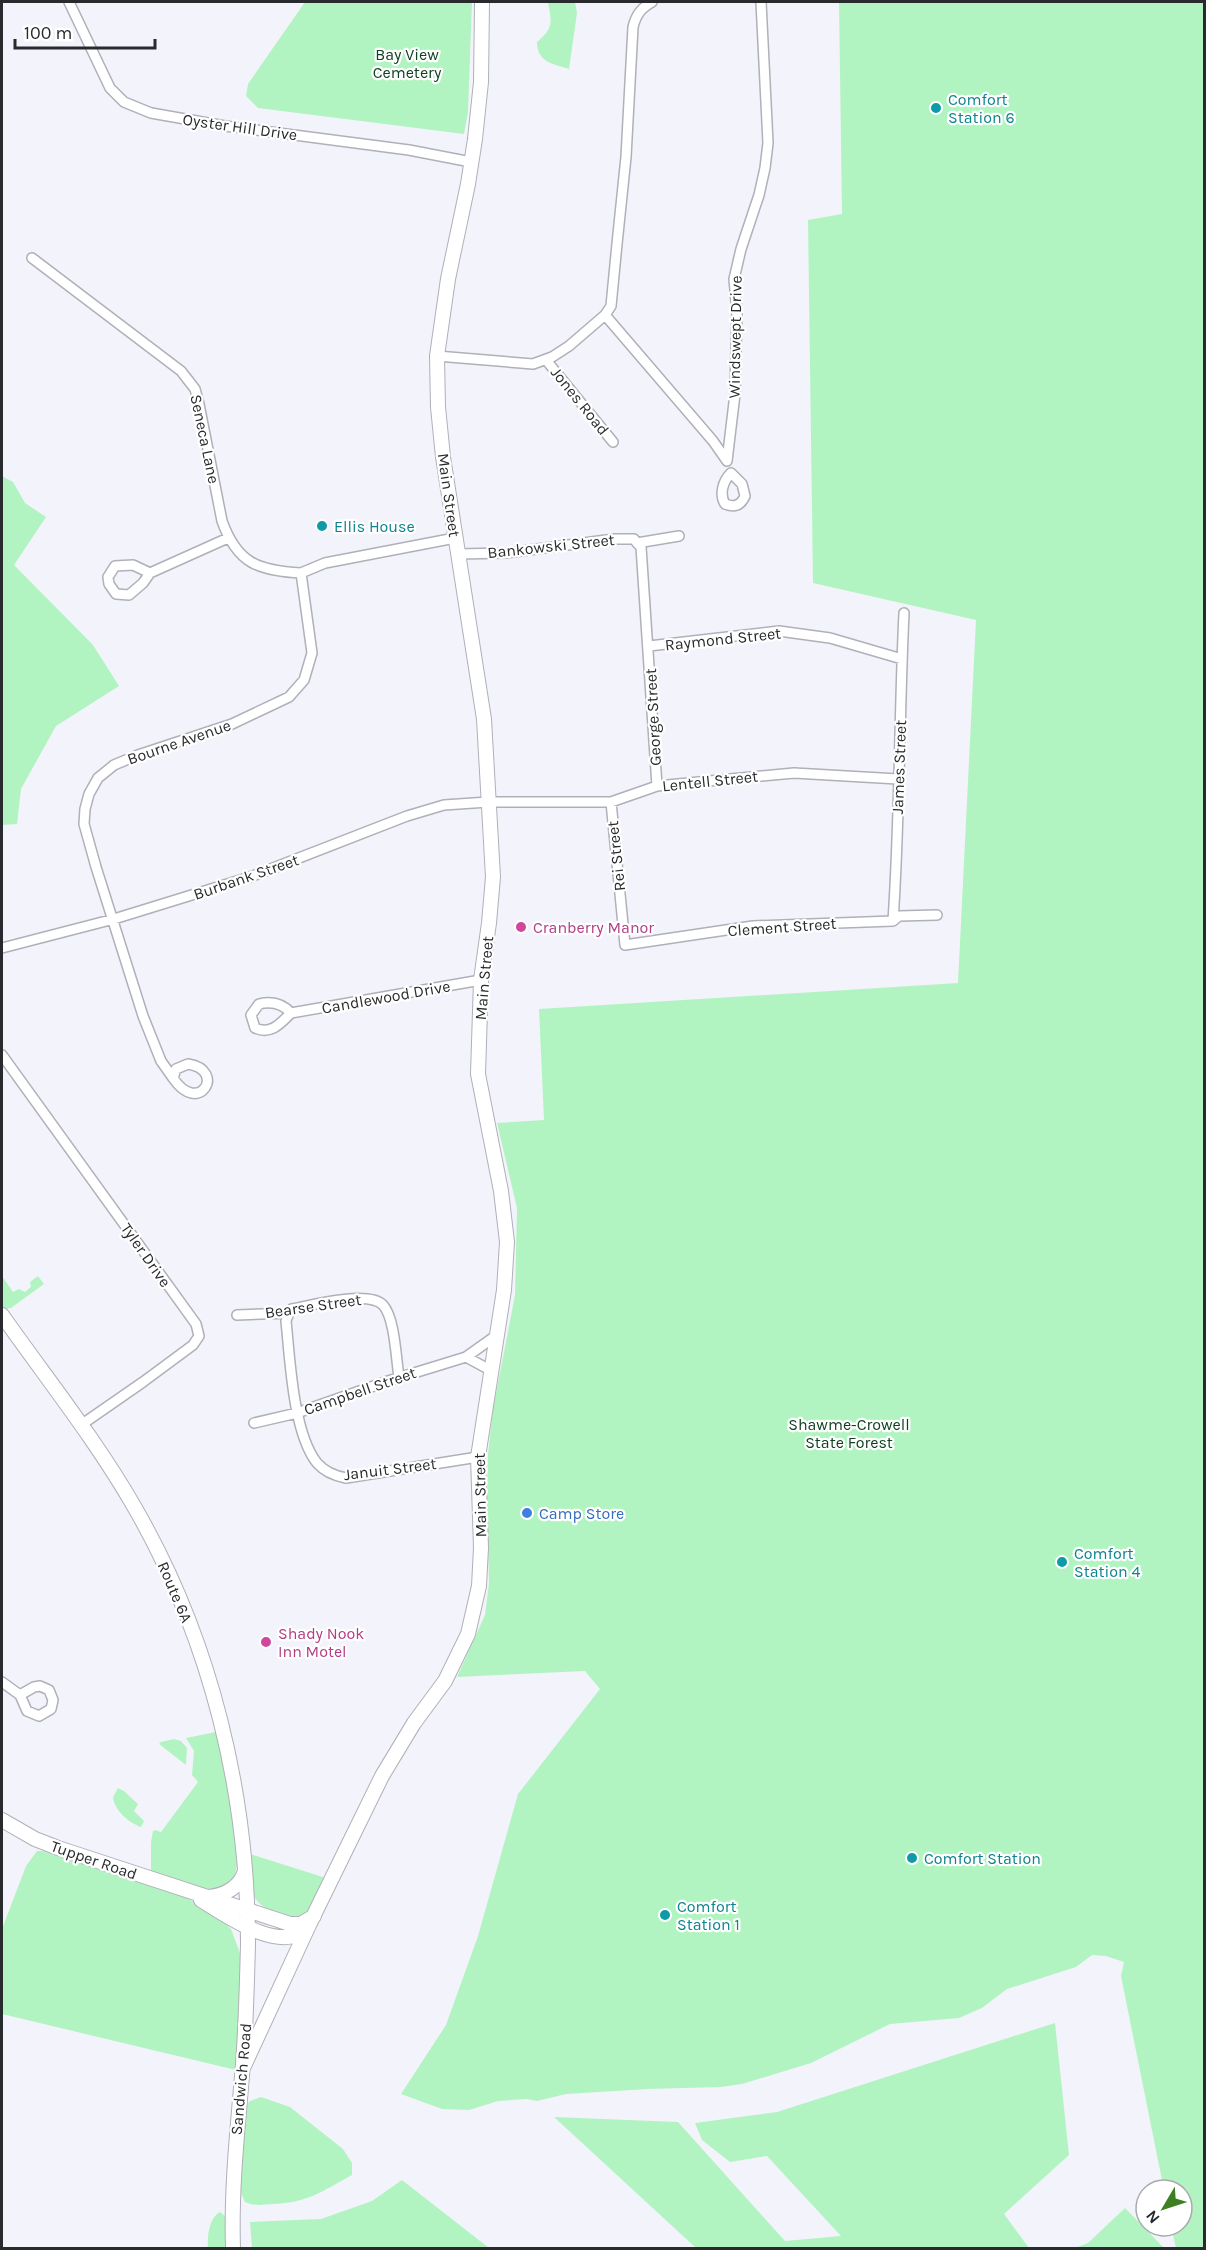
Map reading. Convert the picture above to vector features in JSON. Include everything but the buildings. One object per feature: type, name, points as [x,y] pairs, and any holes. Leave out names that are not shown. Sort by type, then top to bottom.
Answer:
[{"type":"main road","name":"Main Street","points":[[243,2068],[382,1776],[414,1723],[445,1681],[468,1634],[479,1586],[478,1457],[507,1265],[506,1229],[478,1074],[481,980],[489,923],[492,877],[484,719],[455,538],[438,407],[437,356],[448,279],[471,162],[481,81],[482,2]]},
{"type":"main road","name":"Route 6A","points":[[2,1315],[81,1425],[136,1509],[169,1573],[212,1688],[229,1754],[239,1813],[247,1910]]},
{"type":"main road","name":"Tupper Road","points":[[2,1820],[35,1839],[58,1848],[189,1893],[247,1910]]},
{"type":"main road","points":[[209,1897],[225,1893],[234,1887],[242,1879],[245,1871]]},
{"type":"main road","name":"Tupper Road","points":[[189,1893],[248,1928]]},
{"type":"main road","points":[[247,1910],[294,1925],[311,1921]]},
{"type":"main road","name":"Sandwich Road","points":[[233,2248],[233,2187],[247,2012],[247,1910]]},
{"type":"main road","points":[[248,1928],[266,1934],[290,1937],[302,1933],[311,1921]]},
{"type":"street","name":"Oyster Hill Drive","points":[[69,2],[110,88],[124,102],[152,113],[225,126],[409,150],[471,162]]},
{"type":"street","points":[[437,356],[533,364],[546,360],[568,346],[605,315],[611,306],[626,157],[633,27],[643,7],[652,2]]},
{"type":"street","name":"Windswept Drive","points":[[727,461],[735,394],[737,312],[734,279],[741,249],[759,195],[768,143],[761,2]]},
{"type":"street","name":"Seneca Lane","points":[[32,258],[163,357],[189,380],[195,389],[200,405],[222,521],[228,538],[239,554],[255,566],[276,572],[301,573]]},
{"type":"street","name":"Windswept Drive","points":[[605,315],[713,441],[727,461],[731,473]]},
{"type":"street","name":"Jones Road","points":[[546,360],[613,442]]},
{"type":"street","name":"Bankowski Street","points":[[458,554],[506,553],[614,539],[634,539],[637,543],[679,536]]},
{"type":"street","points":[[150,573],[134,565],[115,566],[108,577],[109,584],[116,594],[129,595],[150,573],[228,538]]},
{"type":"street","points":[[301,573],[325,563],[455,538]]},
{"type":"street","name":"George Street","points":[[637,543],[641,547],[657,786]]},
{"type":"street","name":"Bourne Avenue","points":[[173,1078],[161,1061],[143,1016],[84,824],[85,809],[89,794],[98,778],[114,765],[232,724],[289,697],[304,680],[312,653],[301,573]]},
{"type":"street","name":"James Street","points":[[893,921],[898,845],[904,613]]},
{"type":"street","name":"Raymond Street","points":[[649,646],[779,631],[830,638],[902,659]]},
{"type":"street","name":"Lentell Street","points":[[488,802],[611,802],[657,786],[794,773],[898,779]]},
{"type":"street","name":"Burbank Street","points":[[2,948],[114,919],[250,877],[407,816],[444,805],[488,802]]},
{"type":"street","name":"Rei Street","points":[[611,802],[625,945]]},
{"type":"street","name":"Clement Street","points":[[625,945],[753,926],[893,921],[899,916],[937,915]]},
{"type":"street","name":"Candlewood Drive","points":[[291,1013],[481,980]]},
{"type":"street","name":"Tyler Drive","points":[[2,1055],[196,1324],[199,1336],[193,1345],[81,1425]]},
{"type":"street","name":"Bearse Street","points":[[237,1314],[289,1313],[292,1309],[326,1302],[369,1298],[377,1300],[384,1306],[390,1320],[399,1377]]},
{"type":"street","name":"Januit Street","points":[[289,1313],[286,1321],[297,1413],[304,1437],[317,1463],[333,1475],[346,1478],[478,1457]]},
{"type":"street","name":"Campbell Street","points":[[254,1423],[297,1413],[399,1377],[466,1357],[497,1335]]},
{"type":"street","points":[[466,1357],[492,1371]]},
{"type":"street","points":[[2,1682],[20,1695]]},
{"type":"green space","name":"Bay View Cemetery","points":[[305,2],[472,2],[468,112],[464,134],[258,108],[246,96],[248,84]]},
{"type":"green space","points":[[548,2],[575,2],[577,13],[569,69],[547,61],[538,49],[537,42],[547,32],[550,24]]},
{"type":"green space","name":"Shawme-Crowell State Forest","points":[[839,2],[1204,2],[1204,2248],[1176,2248],[1174,2238],[1194,2238],[1194,2178],[1162,2178],[1121,1976],[1124,1962],[1106,1956],[1092,1955],[1076,1967],[1007,1989],[982,2008],[959,2018],[890,2024],[811,2063],[742,2084],[721,2087],[566,2094],[537,2101],[526,2099],[498,2101],[469,2110],[442,2109],[401,2094],[446,2025],[478,1936],[518,1794],[600,1689],[585,1671],[457,1677],[485,1615],[489,1583],[488,1454],[493,1409],[515,1295],[517,1208],[497,1123],[544,1120],[539,1009],[958,983],[976,620],[813,583],[808,220],[842,214]]},
{"type":"green space","points":[[2,476],[13,482],[25,503],[46,517],[14,565],[93,645],[119,686],[56,726],[21,789],[17,824],[2,825]]},
{"type":"green space","points":[[2,1276],[13,1292],[19,1289],[25,1292],[31,1287],[30,1282],[38,1276],[44,1284],[11,1308],[4,1309],[2,1306]]},
{"type":"green space","points":[[216,1732],[235,1828],[237,1865],[230,1882],[219,1889],[208,1891],[151,1874],[151,1842],[153,1831],[161,1832],[198,1782],[192,1775],[194,1751],[186,1738]]},
{"type":"green space","points":[[174,1739],[181,1741],[187,1748],[186,1765],[159,1744]]},
{"type":"green space","points":[[118,1788],[138,1804],[134,1811],[144,1821],[141,1827],[127,1819],[116,1807],[113,1797]]},
{"type":"green space","points":[[37,1851],[187,1898],[217,1916],[231,1929],[241,1956],[236,2070],[2,2014],[2,1929],[26,1866]]},
{"type":"green space","points":[[250,1854],[326,1878],[307,1915],[298,1920],[270,1910],[256,1900],[251,1883]]},
{"type":"green space","points":[[1055,2023],[1069,2155],[1004,2214],[1029,2248],[696,2248],[554,2117],[678,2122],[785,2241],[841,2236],[767,2156],[730,2162],[702,2140],[695,2123],[777,2112]]},
{"type":"green space","points":[[261,2097],[290,2107],[343,2149],[352,2163],[352,2175],[305,2199],[262,2205],[245,2202],[240,2191],[246,2105]]},
{"type":"green space","points":[[402,2180],[489,2248],[252,2248],[250,2222],[321,2219],[372,2201]]},
{"type":"green space","points":[[1125,2208],[1134,2217],[1134,2238],[1154,2238],[1164,2248],[1075,2248],[1088,2243]]},
{"type":"green space","points":[[220,2212],[225,2216],[226,2248],[208,2248],[211,2223]]},
{"type":"place","name":"Comfort Station 6","points":[[936,108]]},
{"type":"place","name":"Ellis House","points":[[322,526]]},
{"type":"place","name":"Cranberry Manor","points":[[521,927]]},
{"type":"place","name":"Camp Store","points":[[527,1513]]},
{"type":"place","name":"Comfort Station 4","points":[[1062,1562]]},
{"type":"place","name":"Shady Nook Inn Motel","points":[[266,1642]]},
{"type":"place","name":"Comfort Station","points":[[912,1858]]},
{"type":"place","name":"Comfort Station 1","points":[[665,1915]]}]
